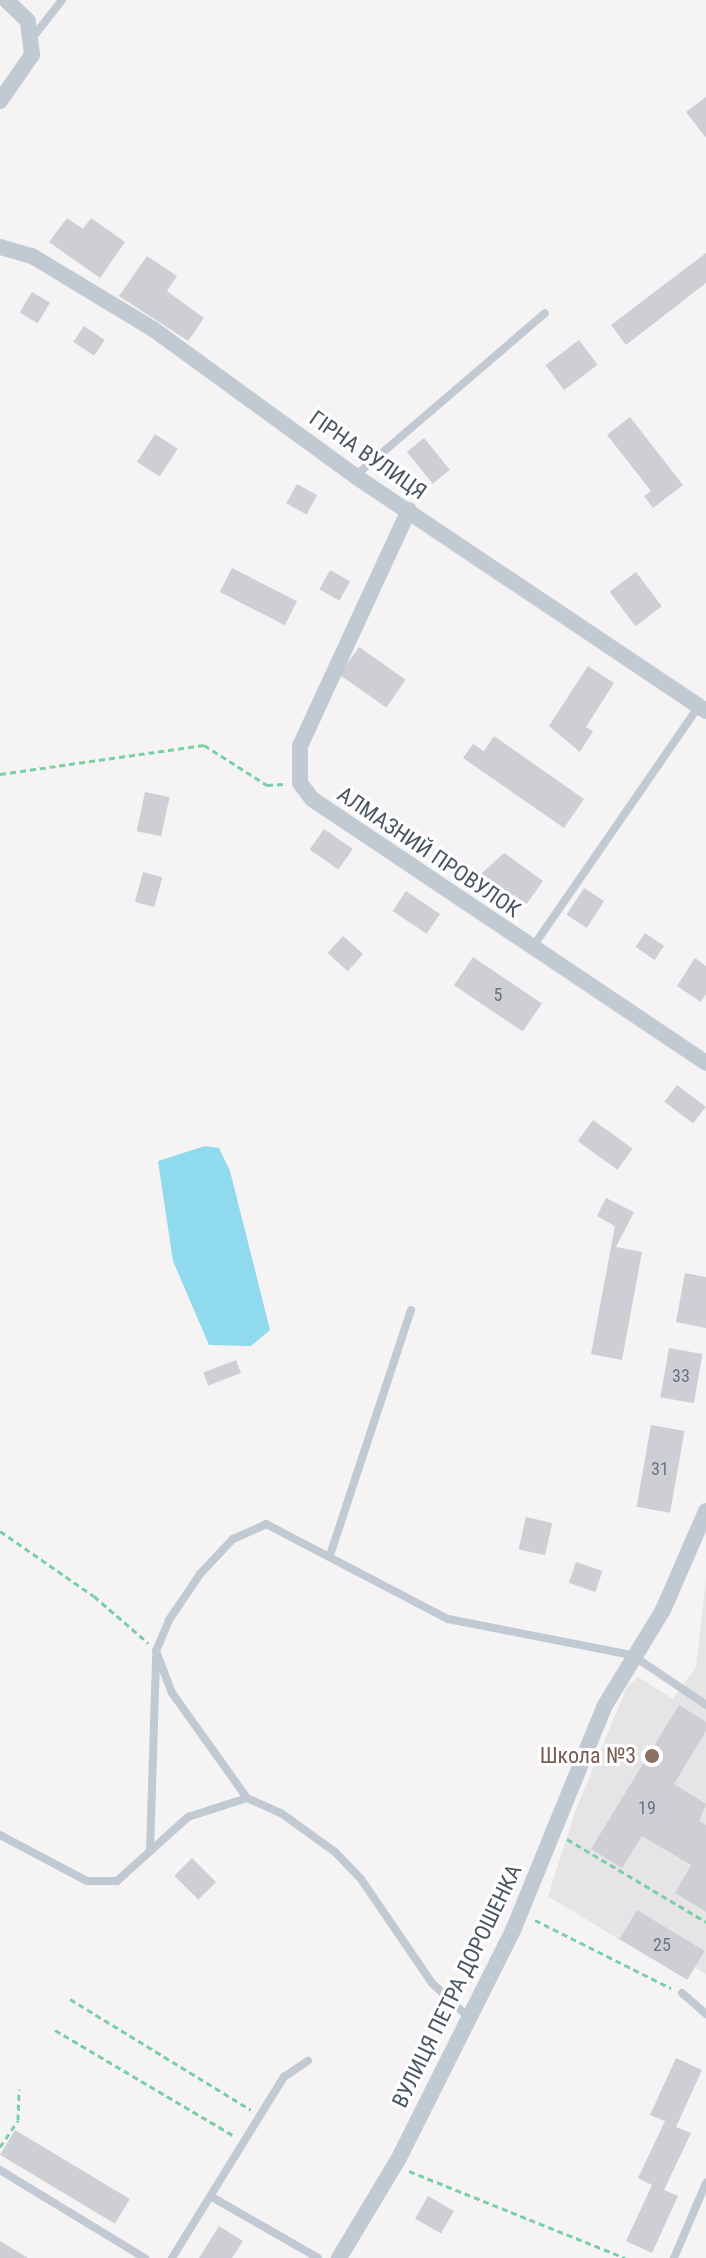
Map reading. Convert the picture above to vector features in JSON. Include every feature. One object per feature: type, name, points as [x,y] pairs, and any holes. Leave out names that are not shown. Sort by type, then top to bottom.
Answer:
[{"type":"street","points":[[0,101],[32,55],[28,21],[6,0]]},
{"type":"street","name":"ГІРНА ВУЛИЦЯ","points":[[0,247],[32,256],[153,329],[355,476],[703,708]]},
{"type":"street","points":[[300,783],[300,746],[409,510]]},
{"type":"street","name":"АЛМАЗНИЙ ПРОВУЛОК","points":[[300,783],[312,799],[706,1063]]},
{"type":"street","name":"ВУЛИЦЯ ПЕТРА ДОРОШЕНКА","points":[[339,2258],[394,2165],[520,1912],[604,1707],[632,1655],[663,1610],[706,1511]]},
{"type":"lane","points":[[31,39],[62,0]]},
{"type":"lane","points":[[355,476],[545,313]]},
{"type":"lane","points":[[532,948],[703,708]]},
{"type":"lane","points":[[330,1555],[411,1310]]},
{"type":"lane","points":[[150,1852],[156,1651],[169,1620],[233,1539],[266,1524],[448,1619],[632,1655],[706,1705]]},
{"type":"lane","points":[[156,1651],[172,1693],[247,1798],[281,1813],[335,1852],[361,1879],[432,1983],[467,2016]]},
{"type":"lane","points":[[0,1835],[76,1876],[101,1884],[135,1870],[188,1817],[247,1798]]},
{"type":"lane","points":[[682,1993],[706,2014]]},
{"type":"lane","points":[[172,2258],[284,2077],[308,2061]]},
{"type":"lane","points":[[0,2170],[145,2258]]},
{"type":"lane","points":[[674,2258],[706,2183]]},
{"type":"lane","points":[[212,2197],[318,2258]]},
{"type":"path","points":[[0,774],[204,745],[267,785],[300,783]]},
{"type":"path","points":[[0,1531],[94,1596],[156,1651]]},
{"type":"path","points":[[553,1831],[706,1922]]},
{"type":"path","points":[[520,1912],[682,1993]]},
{"type":"path","points":[[70,1999],[259,2115]]},
{"type":"path","points":[[55,2030],[243,2141]]},
{"type":"path","points":[[0,2147],[18,2120],[19,2089]]},
{"type":"path","points":[[394,2165],[625,2258]]},
{"type":"shaded area","name":"Школа №3","points":[[706,1579],[706,1974],[694,1967],[704,1950],[638,1911],[620,1940],[548,1896],[575,1812],[627,1687],[638,1677],[673,1699],[696,1667]]},
{"type":"water","points":[[205,1146],[219,1148],[230,1171],[270,1330],[251,1346],[209,1345],[173,1261],[158,1161]]},
{"type":"building","points":[[706,97],[706,138],[686,112]]},
{"type":"building","points":[[67,218],[83,229],[91,218],[125,242],[100,278],[49,242]]},
{"type":"building","points":[[706,253],[706,283],[626,345],[611,325]]},
{"type":"building","points":[[147,256],[177,276],[167,291],[204,318],[188,341],[119,296]]},
{"type":"building","points":[[32,292],[50,303],[38,323],[20,313]]},
{"type":"building","points":[[84,326],[105,340],[94,356],[73,342]]},
{"type":"building","points":[[579,340],[598,365],[564,390],[545,365]]},
{"type":"building","points":[[630,417],[683,485],[653,508],[644,496],[651,491],[607,435]]},
{"type":"building","points":[[155,434],[178,449],[160,476],[137,462]]},
{"type":"building","points":[[424,438],[450,470],[433,484],[407,452]]},
{"type":"building","points":[[297,484],[317,495],[306,514],[286,503]]},
{"type":"building","points":[[232,568],[297,601],[285,625],[220,592]]},
{"type":"building","points":[[330,570],[350,581],[339,600],[319,589]]},
{"type":"building","points":[[636,572],[662,606],[636,626],[610,592]]},
{"type":"building","points":[[359,647],[406,680],[386,708],[339,675]]},
{"type":"building","points":[[588,666],[614,683],[586,727],[593,731],[580,752],[549,726]]},
{"type":"building","points":[[494,736],[584,799],[564,828],[463,758],[473,744],[484,751]]},
{"type":"building","points":[[145,792],[169,797],[161,836],[137,831]]},
{"type":"building","points":[[324,829],[353,849],[338,870],[310,849]]},
{"type":"building","points":[[504,853],[543,881],[526,905],[481,874]]},
{"type":"building","points":[[143,872],[162,877],[154,907],[135,902]]},
{"type":"building","points":[[584,888],[604,901],[587,928],[567,915]]},
{"type":"building","points":[[406,891],[440,914],[427,934],[393,911]]},
{"type":"building","points":[[645,933],[664,946],[655,960],[635,947]]},
{"type":"building","points":[[343,936],[363,954],[348,971],[328,953]]},
{"type":"building","points":[[473,957],[542,1003],[523,1032],[454,985]]},
{"type":"building","points":[[695,958],[706,966],[706,994],[701,1002],[677,986]]},
{"type":"building","points":[[677,1085],[706,1107],[693,1123],[664,1102]]},
{"type":"building","points":[[593,1120],[633,1149],[617,1170],[578,1141]]},
{"type":"building","points":[[606,1198],[634,1212],[616,1247],[642,1252],[622,1360],[591,1354],[615,1226],[597,1216]]},
{"type":"building","points":[[685,1273],[706,1277],[706,1328],[676,1322]]},
{"type":"building","points":[[669,1348],[702,1354],[694,1403],[660,1397]]},
{"type":"building","points":[[236,1360],[241,1373],[208,1386],[203,1373]]},
{"type":"building","points":[[651,1425],[684,1431],[670,1513],[637,1507]]},
{"type":"building","points":[[526,1517],[552,1523],[545,1555],[519,1549]]},
{"type":"building","points":[[576,1562],[602,1571],[595,1592],[569,1583]]},
{"type":"building","points":[[679,1705],[706,1722],[706,1731],[674,1784],[706,1804],[699,1821],[706,1825],[706,1912],[675,1893],[691,1865],[642,1836],[622,1868],[591,1849]]},
{"type":"building","points":[[192,1858],[216,1882],[198,1900],[174,1876]]},
{"type":"building","points":[[637,1910],[705,1951],[687,1980],[619,1939]]},
{"type":"building","points":[[676,2058],[702,2070],[676,2127],[691,2133],[664,2190],[678,2196],[652,2253],[626,2241],[652,2185],[638,2178],[665,2121],[650,2115]]},
{"type":"building","points":[[15,2130],[130,2199],[115,2224],[0,2155]]},
{"type":"building","points":[[428,2196],[454,2211],[441,2234],[415,2219]]},
{"type":"building","points":[[219,2226],[243,2241],[232,2258],[199,2258]]},
{"type":"building","points":[[0,2241],[28,2258],[0,2258]]},
{"type":"place","name":"Школа №3","points":[[652,1756]]}]
